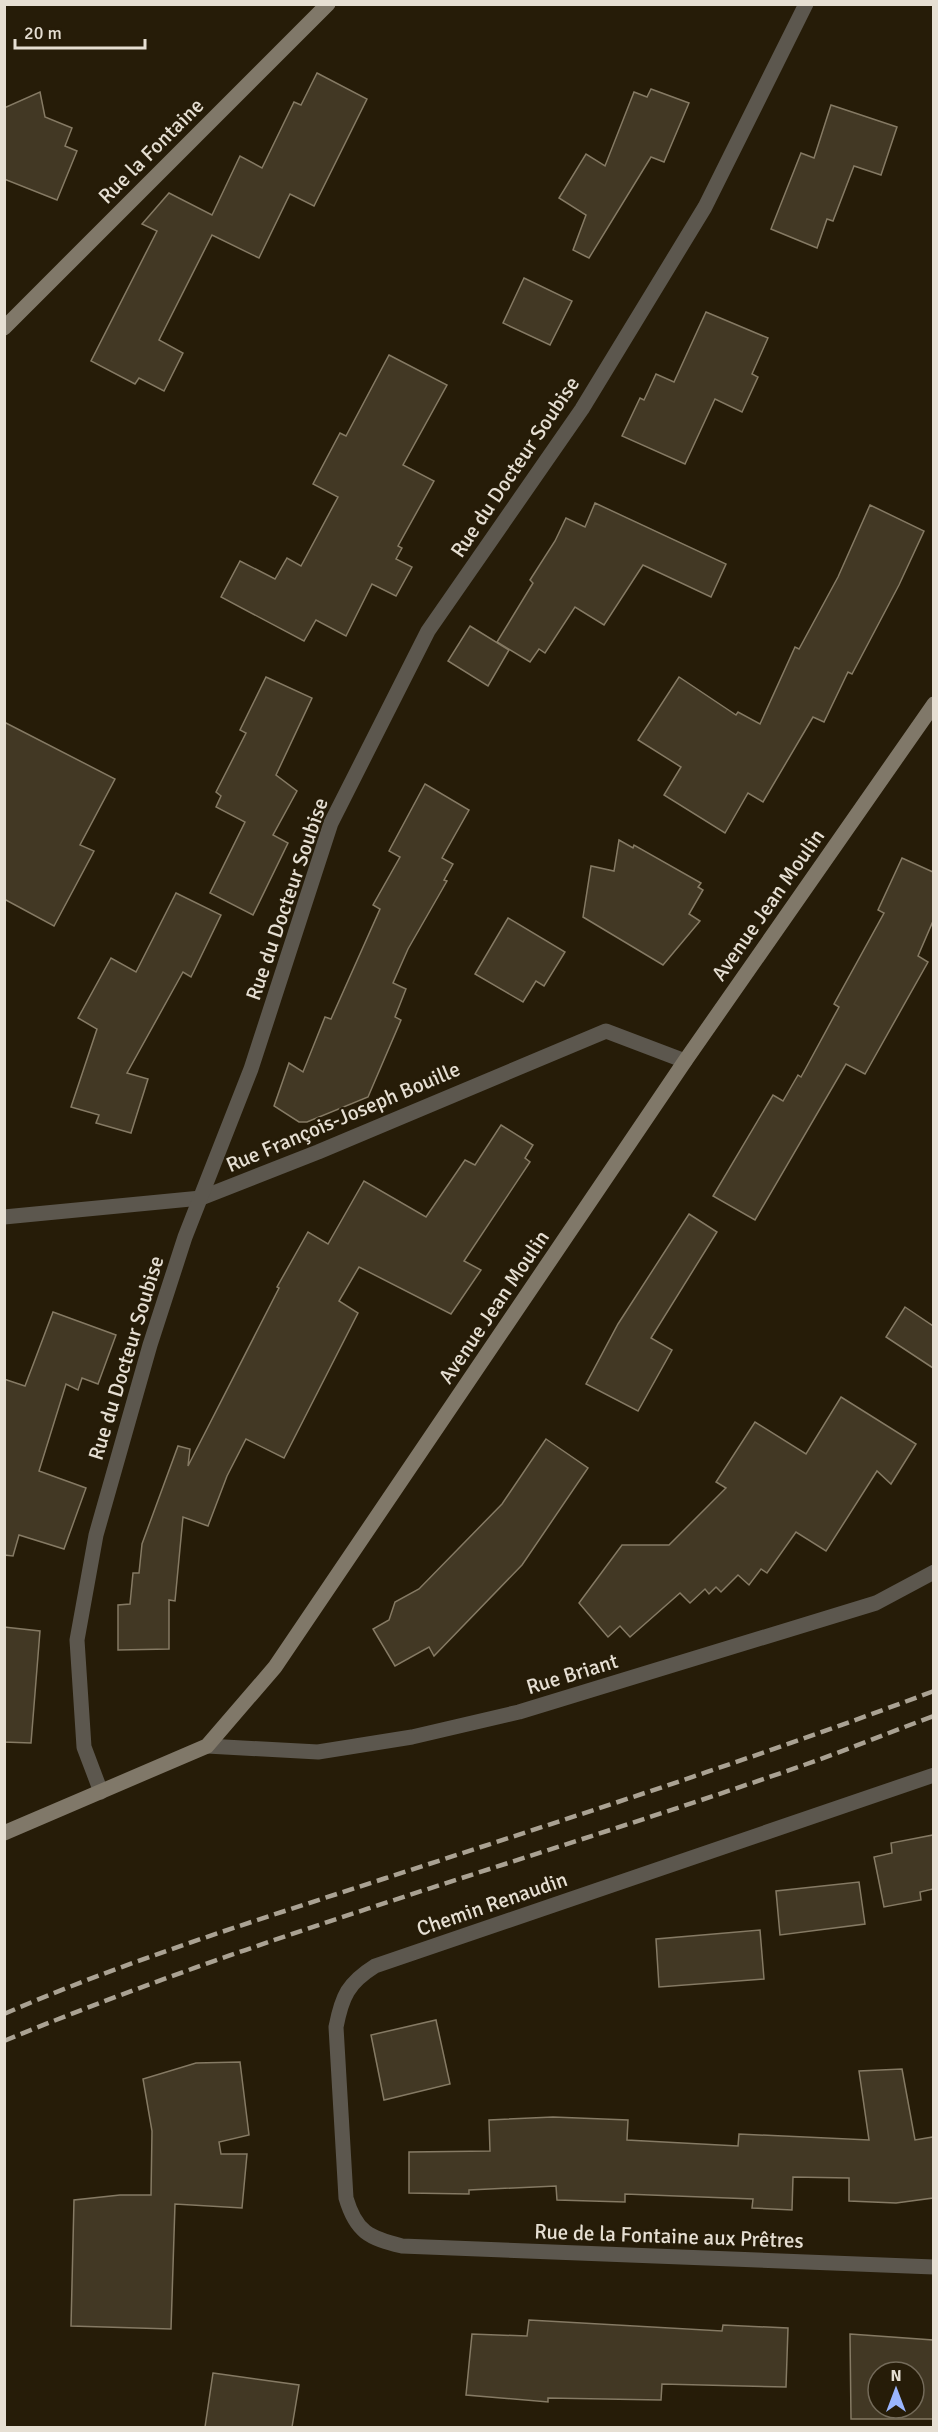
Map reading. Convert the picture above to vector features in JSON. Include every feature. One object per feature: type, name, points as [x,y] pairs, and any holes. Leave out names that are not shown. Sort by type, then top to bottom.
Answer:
[{"type":"main road","name":"Rue la Fontaine","points":[[4,328],[328,4]]},
{"type":"main road","name":"Avenue Jean Moulin","points":[[4,1833],[207,1746],[275,1667],[684,1061],[933,704]]},
{"type":"street","name":"Rue du Docteur Soubise","points":[[101,1792],[84,1747],[77,1640],[96,1535],[150,1344],[185,1237],[251,1069],[331,823],[428,631],[582,408],[705,207],[806,4]]},
{"type":"street","name":"Rue François-Joseph Bouille","points":[[4,1216],[201,1198],[318,1152],[606,1030],[684,1061]]},
{"type":"street","name":"Rue Briant","points":[[207,1746],[318,1752],[412,1737],[519,1712],[876,1603],[933,1572]]},
{"type":"street","name":"Chemin Renaudin","points":[[402,2246],[384,2242],[365,2232],[352,2219],[346,2198],[336,2027],[346,1991],[356,1977],[386,1962],[933,1775]]},
{"type":"street","name":"Rue de la Fontaine aux Prêtres","points":[[402,2246],[933,2267]]},
{"type":"building","points":[[317,73],[367,99],[314,206],[290,194],[259,258],[212,235],[159,340],[183,353],[164,391],[139,378],[135,384],[91,361],[157,231],[142,224],[169,193],[212,215],[240,156],[262,168],[294,102],[301,105]]},
{"type":"building","points":[[651,89],[689,103],[664,162],[651,157],[589,258],[573,250],[586,215],[559,198],[586,154],[605,166],[634,92],[647,97]]},
{"type":"building","points":[[40,92],[45,117],[72,128],[65,146],[77,151],[57,200],[4,179],[4,108]]},
{"type":"building","points":[[831,105],[897,127],[881,175],[854,166],[833,221],[827,219],[817,248],[771,229],[801,153],[814,158]]},
{"type":"building","points":[[524,278],[572,301],[550,345],[503,323]]},
{"type":"building","points":[[706,312],[768,338],[752,374],[758,377],[742,412],[715,399],[685,464],[622,436],[640,398],[644,400],[656,374],[674,382]]},
{"type":"building","points":[[389,355],[447,385],[403,465],[434,481],[398,546],[402,548],[396,559],[412,567],[396,596],[372,584],[346,636],[316,620],[304,641],[221,597],[240,561],[275,579],[287,558],[301,566],[338,497],[313,484],[340,433],[346,436]]},
{"type":"building","points":[[595,503],[726,564],[711,597],[643,565],[604,625],[575,607],[545,653],[539,649],[530,662],[497,642],[533,583],[530,580],[555,541],[566,518],[585,527]]},
{"type":"building","points":[[870,505],[924,531],[899,585],[852,674],[848,672],[824,722],[813,717],[763,802],[748,793],[725,833],[664,795],[681,767],[638,740],[679,677],[736,715],[738,712],[760,724],[795,647],[799,649],[838,577]]},
{"type":"building","points":[[470,626],[509,650],[488,686],[448,661]]},
{"type":"building","points":[[266,677],[312,698],[276,775],[297,791],[273,835],[288,843],[253,915],[210,893],[245,822],[216,807],[221,796],[216,792],[246,733],[240,730]]},
{"type":"building","points":[[4,722],[115,779],[80,845],[94,851],[54,926],[4,899]]},
{"type":"building","points":[[425,784],[469,810],[442,858],[453,864],[444,880],[447,881],[408,949],[393,983],[406,989],[395,1017],[401,1020],[368,1097],[307,1122],[299,1122],[274,1106],[289,1063],[303,1072],[325,1017],[331,1019],[380,909],[373,905],[400,857],[389,851]]},
{"type":"building","points":[[619,840],[633,848],[634,845],[701,883],[698,887],[703,890],[689,914],[700,921],[663,965],[583,917],[591,866],[614,871]]},
{"type":"building","points":[[902,858],[933,872],[933,921],[918,956],[928,962],[865,1074],[846,1064],[755,1220],[713,1196],[773,1095],[783,1101],[798,1075],[801,1077],[839,1007],[834,1004],[884,913],[878,910]]},
{"type":"building","points":[[176,893],[221,915],[191,977],[183,972],[127,1073],[148,1079],[131,1133],[96,1123],[99,1115],[71,1107],[97,1029],[78,1018],[111,958],[136,972]]},
{"type":"building","points":[[508,918],[565,952],[544,986],[536,981],[523,1002],[475,974]]},
{"type":"building","points":[[501,1125],[533,1145],[525,1158],[530,1162],[464,1261],[481,1270],[451,1314],[359,1267],[339,1301],[358,1313],[284,1458],[246,1439],[227,1476],[208,1526],[183,1517],[175,1601],[169,1600],[169,1649],[118,1650],[118,1605],[130,1604],[133,1573],[139,1573],[142,1544],[178,1446],[190,1449],[188,1466],[279,1288],[277,1287],[308,1232],[328,1244],[364,1181],[426,1217],[465,1160],[475,1165]]},
{"type":"building","points":[[689,1214],[717,1232],[651,1338],[672,1350],[638,1411],[586,1384],[618,1324]]},
{"type":"building","points":[[905,1307],[933,1326],[933,1368],[886,1337]]},
{"type":"building","points":[[53,1312],[116,1335],[98,1384],[82,1378],[78,1390],[66,1384],[39,1471],[86,1488],[64,1549],[19,1535],[13,1556],[4,1555],[4,1379],[25,1386]]},
{"type":"building","points":[[841,1397],[916,1444],[891,1484],[877,1471],[826,1551],[796,1532],[767,1573],[761,1569],[749,1585],[738,1575],[721,1592],[716,1587],[709,1594],[705,1589],[690,1603],[680,1593],[630,1637],[620,1626],[608,1637],[579,1603],[622,1545],[669,1545],[726,1488],[716,1482],[755,1422],[806,1454]]},
{"type":"building","points":[[546,1439],[588,1468],[522,1565],[434,1656],[429,1647],[395,1666],[373,1629],[389,1620],[395,1602],[419,1589],[502,1504]]},
{"type":"building","points":[[4,1627],[40,1631],[31,1743],[4,1742]]},
{"type":"building","points":[[933,1835],[933,1889],[920,1892],[921,1900],[884,1907],[874,1857],[892,1853],[891,1843]]},
{"type":"building","points":[[859,1882],[865,1924],[780,1935],[776,1891]]},
{"type":"building","points":[[760,1930],[764,1979],[659,1987],[656,1939]]},
{"type":"building","points":[[436,2020],[450,2084],[384,2100],[371,2035]]},
{"type":"building","points":[[240,2062],[249,2135],[219,2142],[221,2154],[247,2154],[242,2208],[175,2204],[171,2329],[71,2326],[74,2200],[120,2195],[151,2195],[152,2131],[143,2079],[196,2063]]},
{"type":"building","points":[[902,2069],[915,2140],[933,2137],[933,2198],[896,2203],[849,2201],[849,2178],[793,2177],[792,2210],[752,2208],[753,2199],[625,2194],[625,2202],[557,2200],[556,2186],[469,2190],[469,2194],[409,2193],[409,2152],[490,2151],[489,2120],[553,2117],[628,2120],[627,2140],[738,2146],[739,2134],[869,2140],[859,2071]]},
{"type":"building","points":[[529,2320],[722,2331],[723,2325],[788,2328],[786,2387],[662,2384],[661,2400],[548,2398],[548,2402],[466,2395],[472,2334],[527,2336]]},
{"type":"building","points":[[850,2334],[933,2340],[933,2419],[926,2419],[926,2360],[866,2360],[866,2419],[851,2419]]},
{"type":"building","points":[[213,2373],[299,2385],[292,2427],[205,2427]]},
{"type":"railway","points":[[4,2014],[98,1976],[194,1942],[661,1788],[934,1691]]},
{"type":"railway","points":[[4,2041],[202,1965],[704,1799],[934,1716]]}]
